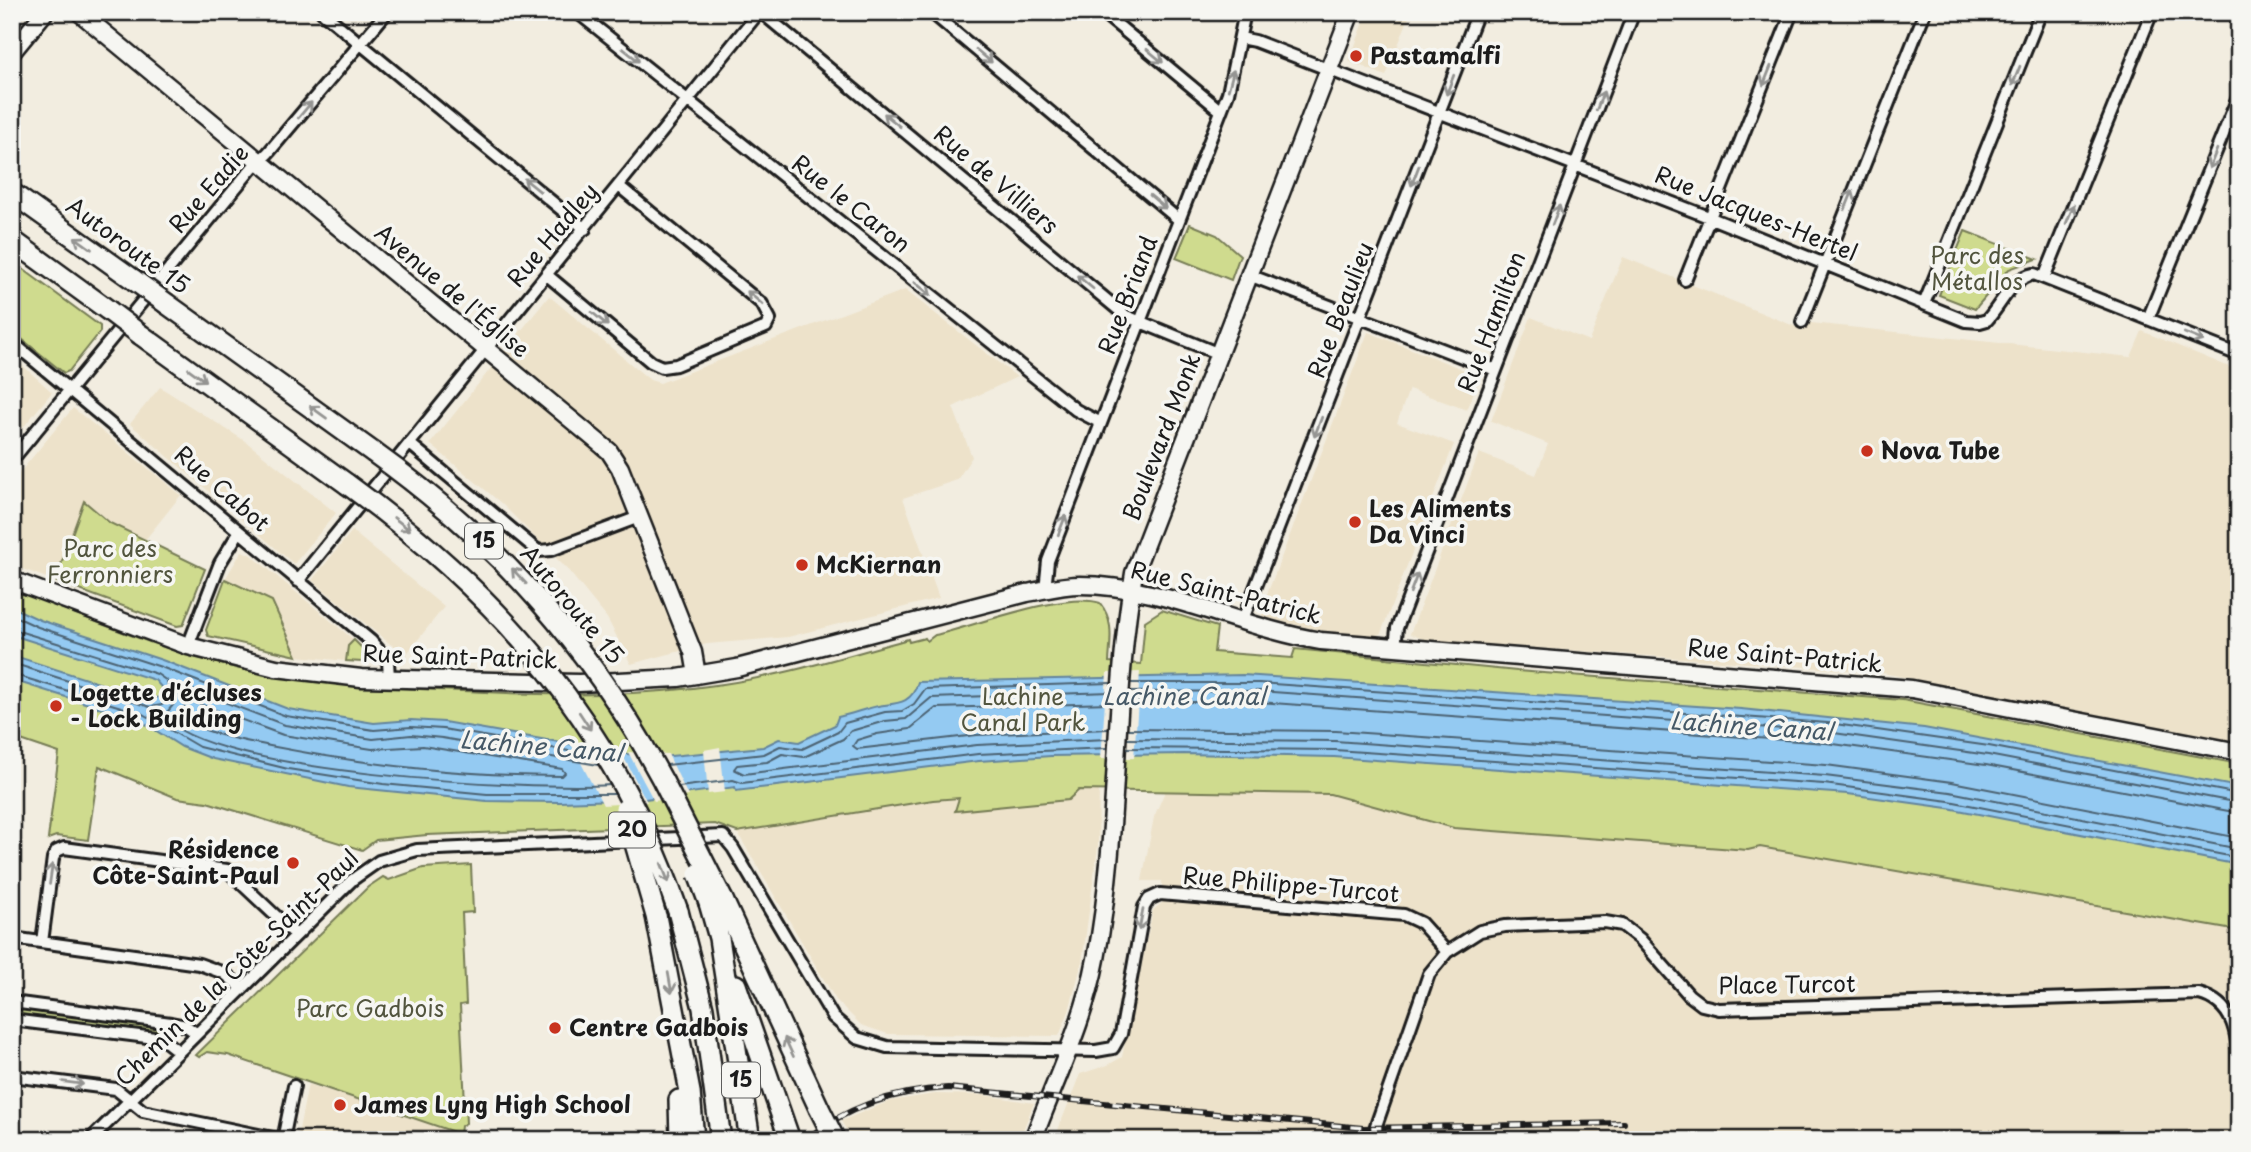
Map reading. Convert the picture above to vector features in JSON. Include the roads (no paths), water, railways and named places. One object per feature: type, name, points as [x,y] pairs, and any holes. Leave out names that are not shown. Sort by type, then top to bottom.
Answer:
[{"type":"highway","name":"Autoroute 15","points":[[12,193],[373,452],[465,523],[547,607],[616,700],[663,781],[716,901]]},
{"type":"highway","name":"15","points":[[12,240],[436,552],[497,610],[552,675],[600,746],[641,818],[678,911],[703,1008],[722,1140]]},
{"type":"highway","name":"20","points":[[600,746],[629,822],[656,916],[690,1092],[694,1140]]},
{"type":"highway","name":"15","points":[[716,901],[719,938],[750,1140]]},
{"type":"highway","points":[[716,901],[835,1140]]},
{"type":"highway","points":[[719,938],[788,1135]]},
{"type":"highway","points":[[677,1021],[680,1140]]},
{"type":"main road","points":[[12,51],[45,12]]},
{"type":"main road","name":"Avenue de l'Église","points":[[79,12],[609,451],[617,461],[693,652],[697,675]]},
{"type":"main road","name":"Boulevard Monk","points":[[1033,1140],[1070,1050],[1097,958],[1108,873],[1123,663],[1131,591],[1137,565],[1351,12]]},
{"type":"main road","name":"Rue Saint-Patrick","points":[[12,580],[188,646],[276,668],[389,678],[579,683],[697,675],[774,660],[1045,590],[1083,585],[1153,595],[1297,637],[1395,648],[1912,689],[2239,752]]},
{"type":"street","points":[[322,12],[584,229]]},
{"type":"street","name":"Rue Eadie","points":[[12,460],[387,12]]},
{"type":"street","name":"Rue le Caron","points":[[578,12],[1076,410],[1101,423]]},
{"type":"street","name":"Rue Hadley","points":[[298,581],[760,12]]},
{"type":"street","name":"Rue de Villiers","points":[[760,12],[1126,316],[1219,354]]},
{"type":"street","points":[[931,12],[1179,220]]},
{"type":"street","points":[[1102,12],[1221,110]]},
{"type":"street","name":"Rue Briand","points":[[1045,590],[1045,570],[1221,110],[1245,12]]},
{"type":"street","name":"Rue Beaulieu","points":[[1242,622],[1478,12]]},
{"type":"street","name":"Rue Hamilton","points":[[1395,648],[1397,628],[1634,12]]},
{"type":"street","points":[[1685,280],[1792,12]]},
{"type":"street","points":[[1802,321],[1925,12]]},
{"type":"street","points":[[1924,304],[2041,12]]},
{"type":"street","points":[[2151,12],[2045,278],[2239,355]]},
{"type":"street","name":"Rue Jacques-Hertel","points":[[1240,38],[1255,41],[1710,217],[1966,321],[1980,323],[1991,315],[2024,276],[2045,278]]},
{"type":"street","points":[[2148,319],[2239,95]]},
{"type":"street","points":[[547,275],[651,362],[662,367],[676,365],[766,327],[770,319],[762,304],[620,187]]},
{"type":"street","points":[[1249,275],[1496,370]]},
{"type":"street","name":"Rue Cabot","points":[[12,342],[378,648],[388,661],[389,678]]},
{"type":"street","points":[[410,444],[538,551],[551,550],[639,517]]},
{"type":"street","points":[[188,646],[222,561],[239,532]]},
{"type":"street","name":"Chemin de la Côte-Saint-Paul","points":[[90,1140],[365,869],[389,856],[408,851],[720,835],[733,848],[829,1012],[857,1038],[896,1047],[1070,1050]]},
{"type":"street","points":[[42,942],[53,858],[57,851],[64,848],[227,870],[296,935]]},
{"type":"street","name":"Rue Philippe-Turcot","points":[[1070,1050],[1103,1051],[1117,1045],[1144,907],[1149,899],[1157,895],[1404,915],[1421,923],[1447,952]]},
{"type":"street","name":"Place Turcot","points":[[1371,1140],[1422,990],[1433,967],[1447,952],[1474,934],[1495,927],[1616,923],[1636,934],[1694,999],[1719,1010],[2199,993],[2218,1003],[2232,1021],[2237,1037],[2239,1066]]},
{"type":"street","points":[[12,938],[204,965],[224,973],[242,988]]},
{"type":"street","points":[[12,1002],[172,1023],[186,1026],[196,1033]]},
{"type":"street","points":[[12,1020],[155,1038],[164,1040],[178,1051]]},
{"type":"street","points":[[12,1076],[116,1089],[143,1111],[283,1140],[294,1086]]},
{"type":"water","name":"Lachine Canal","points":[[12,607],[40,620],[162,660],[288,709],[374,723],[411,720],[444,722],[650,758],[763,747],[779,739],[799,742],[835,725],[838,717],[909,698],[918,682],[1243,675],[1741,709],[1924,728],[2239,787],[2239,865],[1948,808],[1848,794],[1334,757],[1184,754],[1051,756],[979,761],[736,791],[735,787],[645,799],[560,802],[487,801],[348,787],[213,759],[182,747],[139,720],[12,680],[12,655],[151,700],[159,697],[162,688],[155,680],[12,635]]},
{"type":"railway","points":[[805,1140],[837,1118],[872,1102],[909,1093],[948,1088],[1363,1128],[1624,1123]]},
{"type":"place","name":"Pastamalfi","points":[[1356,56]]},
{"type":"place","name":"Nova Tube","points":[[1867,451]]},
{"type":"place","name":"Les Aliments Da Vinci","points":[[1355,522]]},
{"type":"place","name":"McKiernan","points":[[802,565]]},
{"type":"place","name":"Logette d'écluses - Lock Building","points":[[56,706]]},
{"type":"place","name":"Résidence Côte-Saint-Paul","points":[[293,863]]},
{"type":"place","name":"Centre Gadbois","points":[[555,1028]]},
{"type":"place","name":"James Lyng High School","points":[[340,1105]]},
{"type":"park label","name":"Parc des Métallos","points":[[1977,269]]},
{"type":"park label","name":"Parc des Ferronniers","points":[[110,562]]},
{"type":"park label","name":"Lachine Canal Park","points":[[1023,710]]},
{"type":"park label","name":"Parc Gadbois","points":[[370,1009]]}]
